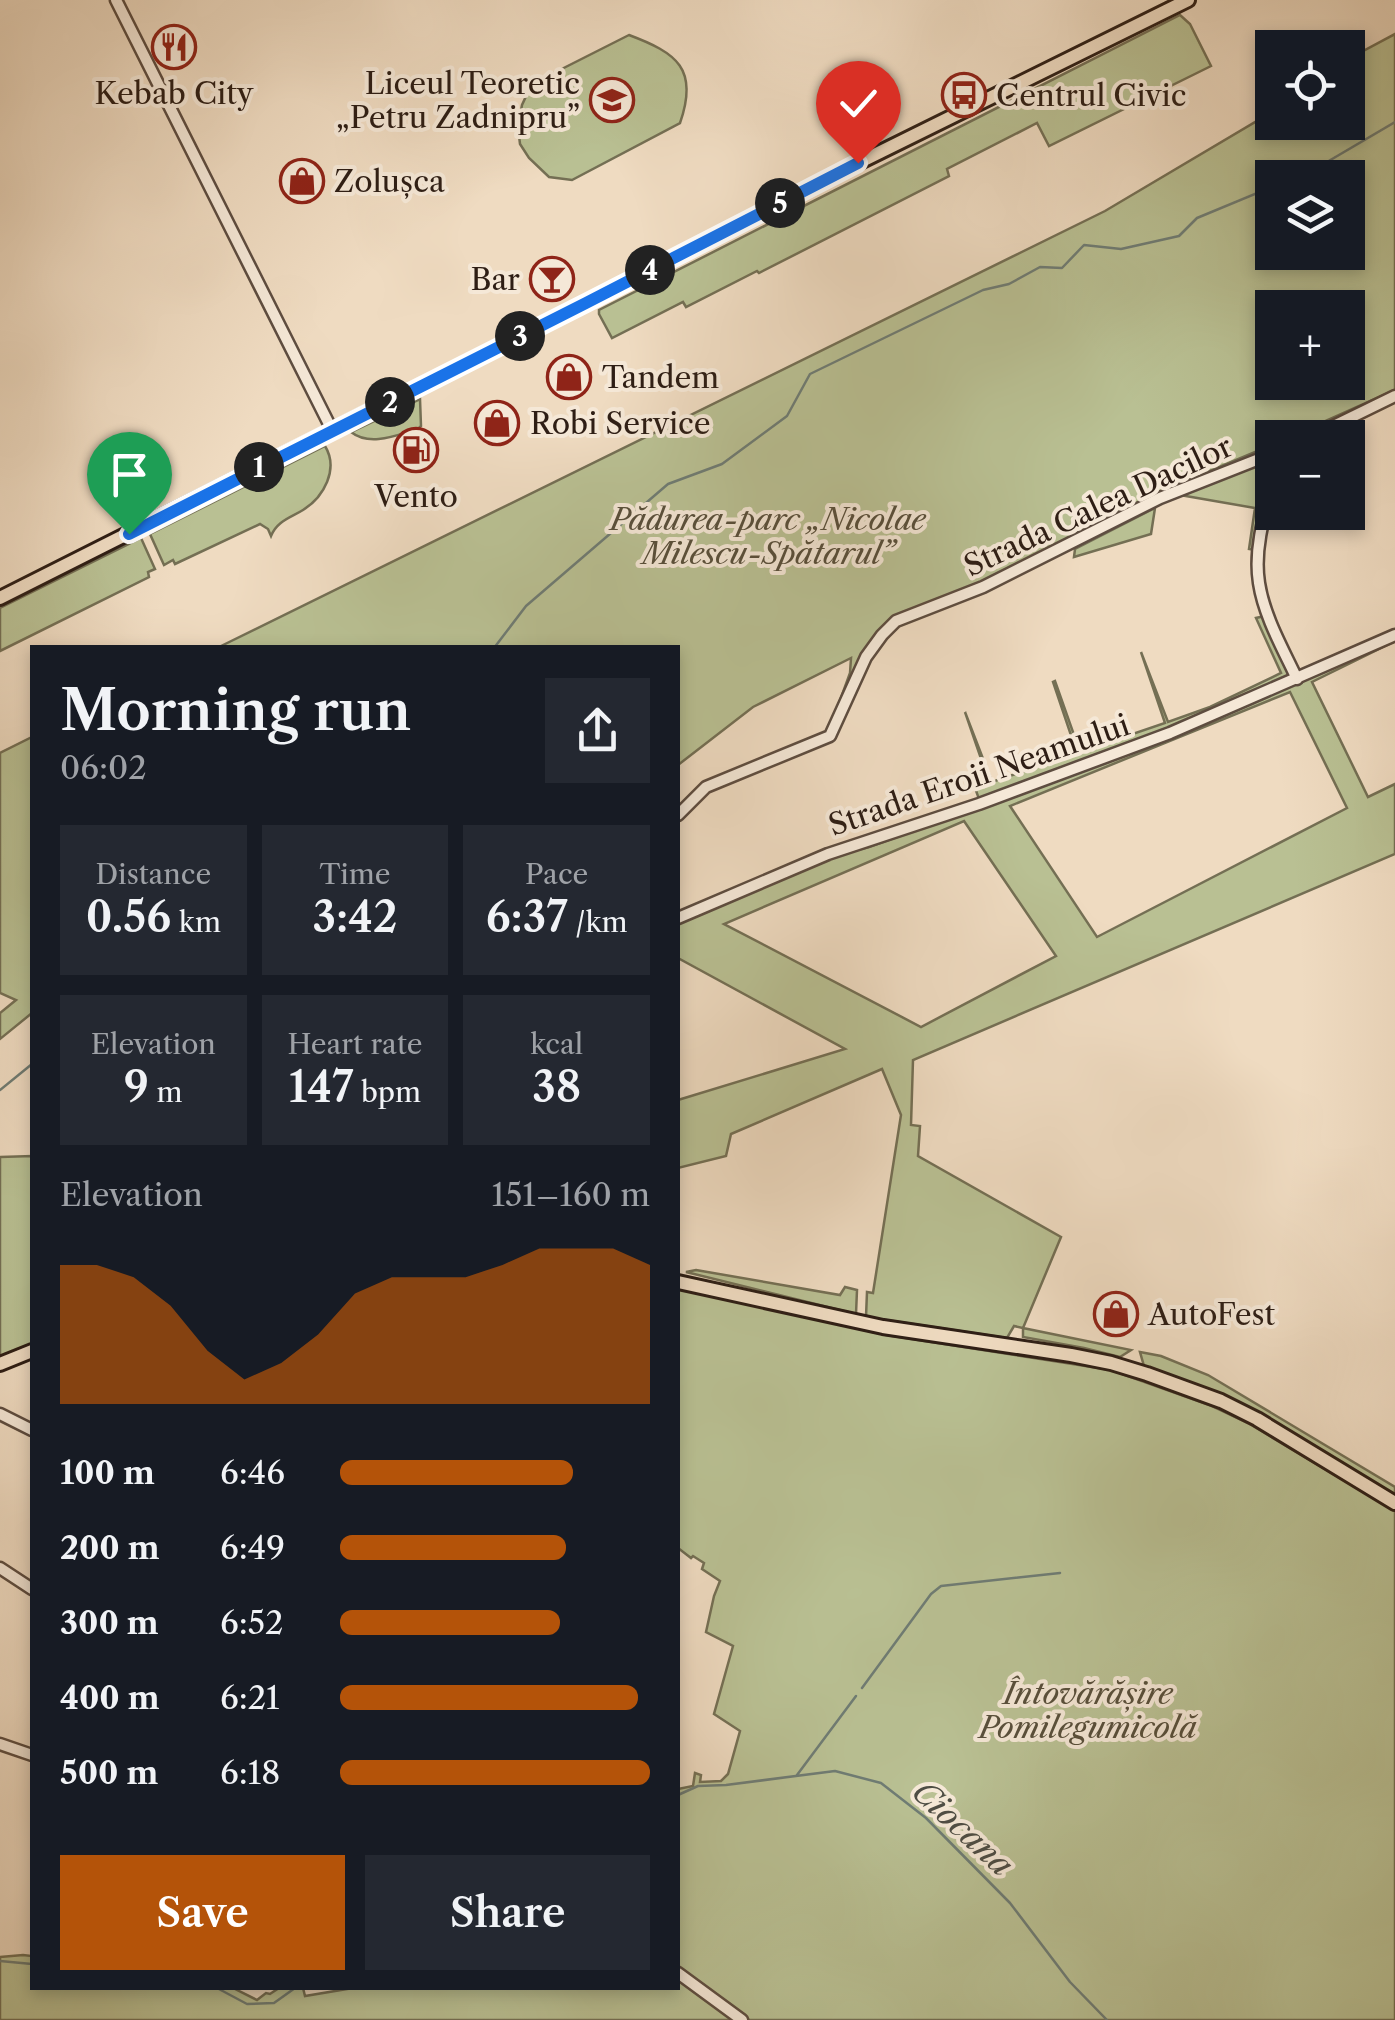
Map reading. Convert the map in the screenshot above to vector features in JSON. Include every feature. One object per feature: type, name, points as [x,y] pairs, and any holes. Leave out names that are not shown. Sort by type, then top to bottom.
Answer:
[{"type":"main road","points":[[0,598],[1188,0]]},
{"type":"main road","points":[[680,1282],[883,1326],[1071,1355],[1147,1374],[1221,1401],[1395,1502]]},
{"type":"main road","points":[[0,1364],[30,1352]]},
{"type":"street","points":[[116,0],[332,430]]},
{"type":"street","points":[[1346,420],[1395,396]]},
{"type":"street","name":"Strada Calea Dacilor","points":[[680,813],[706,787],[830,736],[866,657],[896,621],[983,587],[1160,498],[1255,461]]},
{"type":"street","name":"Strada Calea Dacilor","points":[[1263,530],[1258,550],[1259,587],[1297,680]]},
{"type":"street","name":"Strada Eroii Neamului","points":[[680,917],[828,854],[1170,733],[1395,635]]},
{"type":"street","points":[[0,1414],[30,1429]]},
{"type":"street","points":[[0,1568],[30,1588]]},
{"type":"street","points":[[0,1744],[30,1754]]},
{"type":"street","points":[[680,1974],[742,2020]]},
{"type":"green space","points":[[1180,15],[1190,24],[1211,66],[1049,146],[1037,123],[947,169],[949,176],[759,273],[686,307],[683,302],[612,338],[599,314],[599,310]]},
{"type":"green space","name":"Pădurea-parc „Nicolae Milescu-Spătarul”","points":[[1395,34],[1395,390],[1328,420],[1255,420],[1255,452],[1157,493],[954,596],[887,624],[834,717],[850,673],[851,658],[753,707],[680,763],[680,645],[223,645],[1105,211],[1255,122],[1255,140],[1365,140],[1365,50]]},
{"type":"green space","points":[[629,35],[660,49],[680,66],[687,89],[680,123],[572,180],[549,177],[520,144],[518,127],[529,90],[542,79]]},
{"type":"green space","points":[[420,399],[418,429],[375,439],[351,432]]},
{"type":"green space","points":[[325,446],[330,473],[323,490],[311,504],[280,523],[271,536],[260,524],[175,564],[173,560],[164,565],[150,534]]},
{"type":"green space","points":[[1255,466],[1255,508],[1180,495]]},
{"type":"green space","points":[[1155,508],[1151,534],[1074,557],[1075,549]]},
{"type":"green space","points":[[1255,508],[1255,530],[1259,530],[1256,550],[1249,549]]},
{"type":"green space","points":[[141,538],[155,569],[148,572],[149,577],[0,651],[0,608]]},
{"type":"green space","points":[[1265,616],[1290,678],[1141,741],[979,799],[975,788],[989,782],[965,712],[992,782],[1077,753],[1055,681],[1080,752],[1165,723],[1141,652],[1168,722],[1281,673],[1256,618]]},
{"type":"green space","points":[[1395,641],[1312,682],[1368,797],[1395,784],[1395,854],[913,1060],[911,1125],[920,1126],[918,1156],[1061,1237],[1023,1328],[1014,1326],[1007,1338],[866,1317],[867,1292],[873,1293],[901,1115],[882,1069],[731,1134],[726,1156],[680,1168],[680,1099],[845,1049],[680,959],[680,922],[829,857],[869,847],[1143,749]],"holes":[[[1290,692],[1347,808],[1097,937],[1010,806]],[[964,821],[1056,956],[921,1027],[724,924]]]},
{"type":"green space","points":[[30,738],[30,1015],[0,1039],[0,1013],[16,1000],[0,993],[0,753]]},
{"type":"green space","points":[[30,1156],[30,1346],[0,1358],[0,1157]]},
{"type":"green space","points":[[696,1270],[840,1295],[845,1287],[857,1290],[856,1314],[686,1272]]},
{"type":"green space","name":"Întovărășire Pomilegumicolă","points":[[680,1288],[886,1335],[1111,1370],[1248,1423],[1395,1511],[1395,2020],[749,2020],[680,1969],[680,1789],[693,1786],[695,1773],[701,1775],[700,1782],[721,1781],[728,1774],[740,1731],[714,1714],[733,1646],[706,1632],[720,1581],[702,1569],[704,1563],[680,1550]]},
{"type":"green space","points":[[1023,1328],[1131,1350],[1120,1357],[1023,1337]]},
{"type":"green space","points":[[1140,1352],[1208,1375],[1395,1487],[1395,1495],[1260,1413],[1222,1394],[1144,1366]]},
{"type":"green space","points":[[30,1956],[30,1990],[237,1990],[257,2000],[276,1990],[304,1990],[305,1996],[341,1990],[680,1990],[680,1979],[735,2020],[0,2020],[0,1957]]},
{"type":"waterway","points":[[1330,160],[1395,122]]},
{"type":"waterway","points":[[496,645],[526,606],[668,484],[722,464],[787,416],[810,374],[983,290],[1009,284],[1040,267],[1062,268],[1084,245],[1121,249],[1179,236],[1197,218],[1255,194]]},
{"type":"waterway","points":[[0,1090],[30,1066]]},
{"type":"waterway","points":[[862,1688],[931,1594],[941,1586],[1060,1573]]},
{"type":"waterway","points":[[797,1775],[856,1696]]},
{"type":"waterway","name":"Ciocana","points":[[680,1794],[698,1786],[835,1771],[881,1783],[926,1818],[1010,1903],[1070,1982],[1107,2020]]},
{"type":"waterway","name":"Ciocana","points":[[0,1961],[30,1964]]},
{"type":"waterway","name":"Ciocana","points":[[221,1990],[247,2004],[274,2003],[292,1990]]},
{"type":"place","name":"Kebab City","points":[[174,47]]},
{"type":"place","name":"Centrul Civic","points":[[964,95]]},
{"type":"place","name":"Liceul Teoretic „Petru Zadnipru”","points":[[612,100]]},
{"type":"place","name":"Zolușca","points":[[302,181]]},
{"type":"place","name":"Bar","points":[[552,279]]},
{"type":"place","name":"Tandem","points":[[569,377]]},
{"type":"place","name":"Robi Service","points":[[497,423]]},
{"type":"place","name":"Vento","points":[[416,450]]},
{"type":"place","name":"AutoFest","points":[[1116,1314]]},
{"type":"route","points":[[129,534],[858,163]]}]
